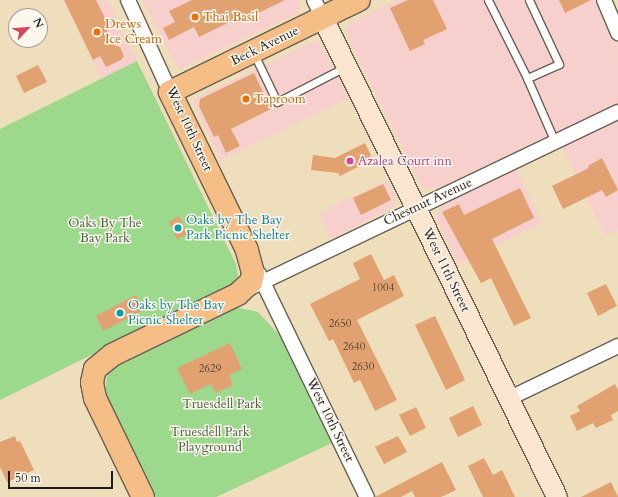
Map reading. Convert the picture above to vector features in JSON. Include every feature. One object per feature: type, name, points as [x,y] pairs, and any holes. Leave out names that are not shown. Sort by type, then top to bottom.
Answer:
[{"type":"main road","name":"Beck Avenue","points":[[170,92],[253,52],[318,9],[359,0]]},
{"type":"main road","name":"West 11th Street","points":[[318,9],[510,398],[557,497]]},
{"type":"main road","name":"West 10th Street","points":[[170,92],[250,258],[254,273],[251,286]]},
{"type":"main road","name":"Chestnut Avenue","points":[[143,497],[92,388],[94,372],[107,358],[251,286]]},
{"type":"street","name":"West 10th Street","points":[[128,0],[170,92]]},
{"type":"street","points":[[604,0],[616,25]]},
{"type":"street","name":"Chestnut Avenue","points":[[251,286],[618,112]]},
{"type":"street","name":"West 10th Street","points":[[251,286],[367,497]]},
{"type":"street","points":[[510,398],[618,346]]},
{"type":"lane","points":[[488,0],[527,78],[555,142]]},
{"type":"lane","points":[[527,78],[559,64],[529,0]]},
{"type":"lane","points":[[253,52],[277,102],[347,66]]},
{"type":"shaded area","points":[[63,0],[107,0],[137,61],[101,78]]},
{"type":"shaded area","points":[[143,0],[297,0],[300,8],[298,13],[180,69],[175,63]]},
{"type":"shaded area","points":[[397,0],[598,0],[618,50],[618,103],[436,189],[423,187],[349,41],[346,30],[351,22]]},
{"type":"shaded area","points":[[315,41],[322,45],[349,98],[221,160],[195,107],[194,99]]},
{"type":"shaded area","points":[[618,120],[618,230],[605,236],[562,146]]},
{"type":"shaded area","points":[[516,169],[542,223],[459,264],[437,220],[438,212],[443,205]]},
{"type":"shaded area","points":[[388,180],[396,197],[394,207],[331,239],[319,213]]},
{"type":"green space","name":"Oaks By The Bay Park","points":[[137,61],[236,264],[238,277],[233,285],[0,400],[0,129]]},
{"type":"green space","name":"Truesdell Park","points":[[235,307],[258,312],[283,339],[332,443],[216,497],[154,497],[105,395],[107,375],[118,364]]},
{"type":"building","points":[[64,0],[96,0],[110,28],[106,29],[114,45],[120,47],[124,56],[121,60],[106,67],[100,56],[93,60]]},
{"type":"building","points":[[192,0],[285,0],[242,21],[240,17],[199,37],[194,27],[169,40],[163,28],[175,22],[169,11]]},
{"type":"building","points":[[408,0],[433,0],[447,29],[423,40],[425,44],[410,51],[390,8]]},
{"type":"building","points":[[559,0],[591,0],[565,13]]},
{"type":"building","points":[[38,65],[47,82],[24,93],[16,76]]},
{"type":"building","points":[[254,73],[271,109],[231,129],[240,146],[226,153],[218,135],[214,137],[199,106],[200,99]]},
{"type":"building","name":"Azalea Court inn","points":[[365,143],[371,156],[366,158],[368,162],[340,176],[338,173],[311,170],[313,155],[335,158]]},
{"type":"building","points":[[602,158],[618,190],[606,197],[602,190],[563,209],[552,186],[589,168],[588,166]]},
{"type":"building","points":[[383,184],[391,200],[361,215],[353,198]]},
{"type":"building","points":[[520,188],[534,218],[492,239],[531,318],[514,326],[491,278],[481,283],[442,212],[459,204],[464,215]]},
{"type":"building","name":"Oaks by The Bay Park Picnic Shelter","points":[[179,216],[188,234],[177,239],[169,222]]},
{"type":"building","points":[[371,254],[384,280],[394,275],[404,296],[357,320],[397,400],[375,411],[360,380],[354,383],[333,339],[329,341],[310,304],[360,279],[353,263]]},
{"type":"building","points":[[606,284],[617,306],[598,316],[587,293]]},
{"type":"building","name":"Oaks by The Bay Picnic Shelter","points":[[136,295],[144,310],[103,331],[96,316]]},
{"type":"building","points":[[435,316],[465,380],[446,390],[415,325]]},
{"type":"building","points":[[230,343],[242,369],[229,375],[233,385],[216,393],[211,384],[190,394],[177,368]]},
{"type":"building","points":[[615,384],[618,390],[618,411],[611,415],[613,420],[596,428],[593,423],[577,431],[570,416],[580,411],[577,406]]},
{"type":"building","points":[[473,406],[482,425],[458,437],[449,418]]},
{"type":"building","points":[[416,407],[426,428],[410,436],[399,415]]},
{"type":"building","points":[[15,436],[17,442],[20,441],[34,470],[7,482],[0,467],[0,442]]},
{"type":"building","points":[[398,436],[407,452],[384,464],[375,447]]},
{"type":"building","points":[[484,458],[493,475],[502,470],[515,497],[483,497],[468,466]]},
{"type":"building","points":[[442,462],[456,490],[441,497],[415,497],[412,491],[401,497],[375,497]]},
{"type":"building","points":[[611,482],[618,497],[581,497]]},
{"type":"place","name":"Thai Basil","points":[[195,17]]},
{"type":"place","name":"Drews Ice Cream","points":[[97,32]]},
{"type":"place","name":"Taproom","points":[[246,99]]},
{"type":"place","name":"Azalea Court inn","points":[[350,161]]},
{"type":"place","name":"Oaks by The Bay Park Picnic Shelter","points":[[178,228]]},
{"type":"place","name":"Oaks by The Bay Picnic Shelter","points":[[120,313]]},
{"type":"park label","name":"Truesdell Park Playground","points":[[210,440]]}]
